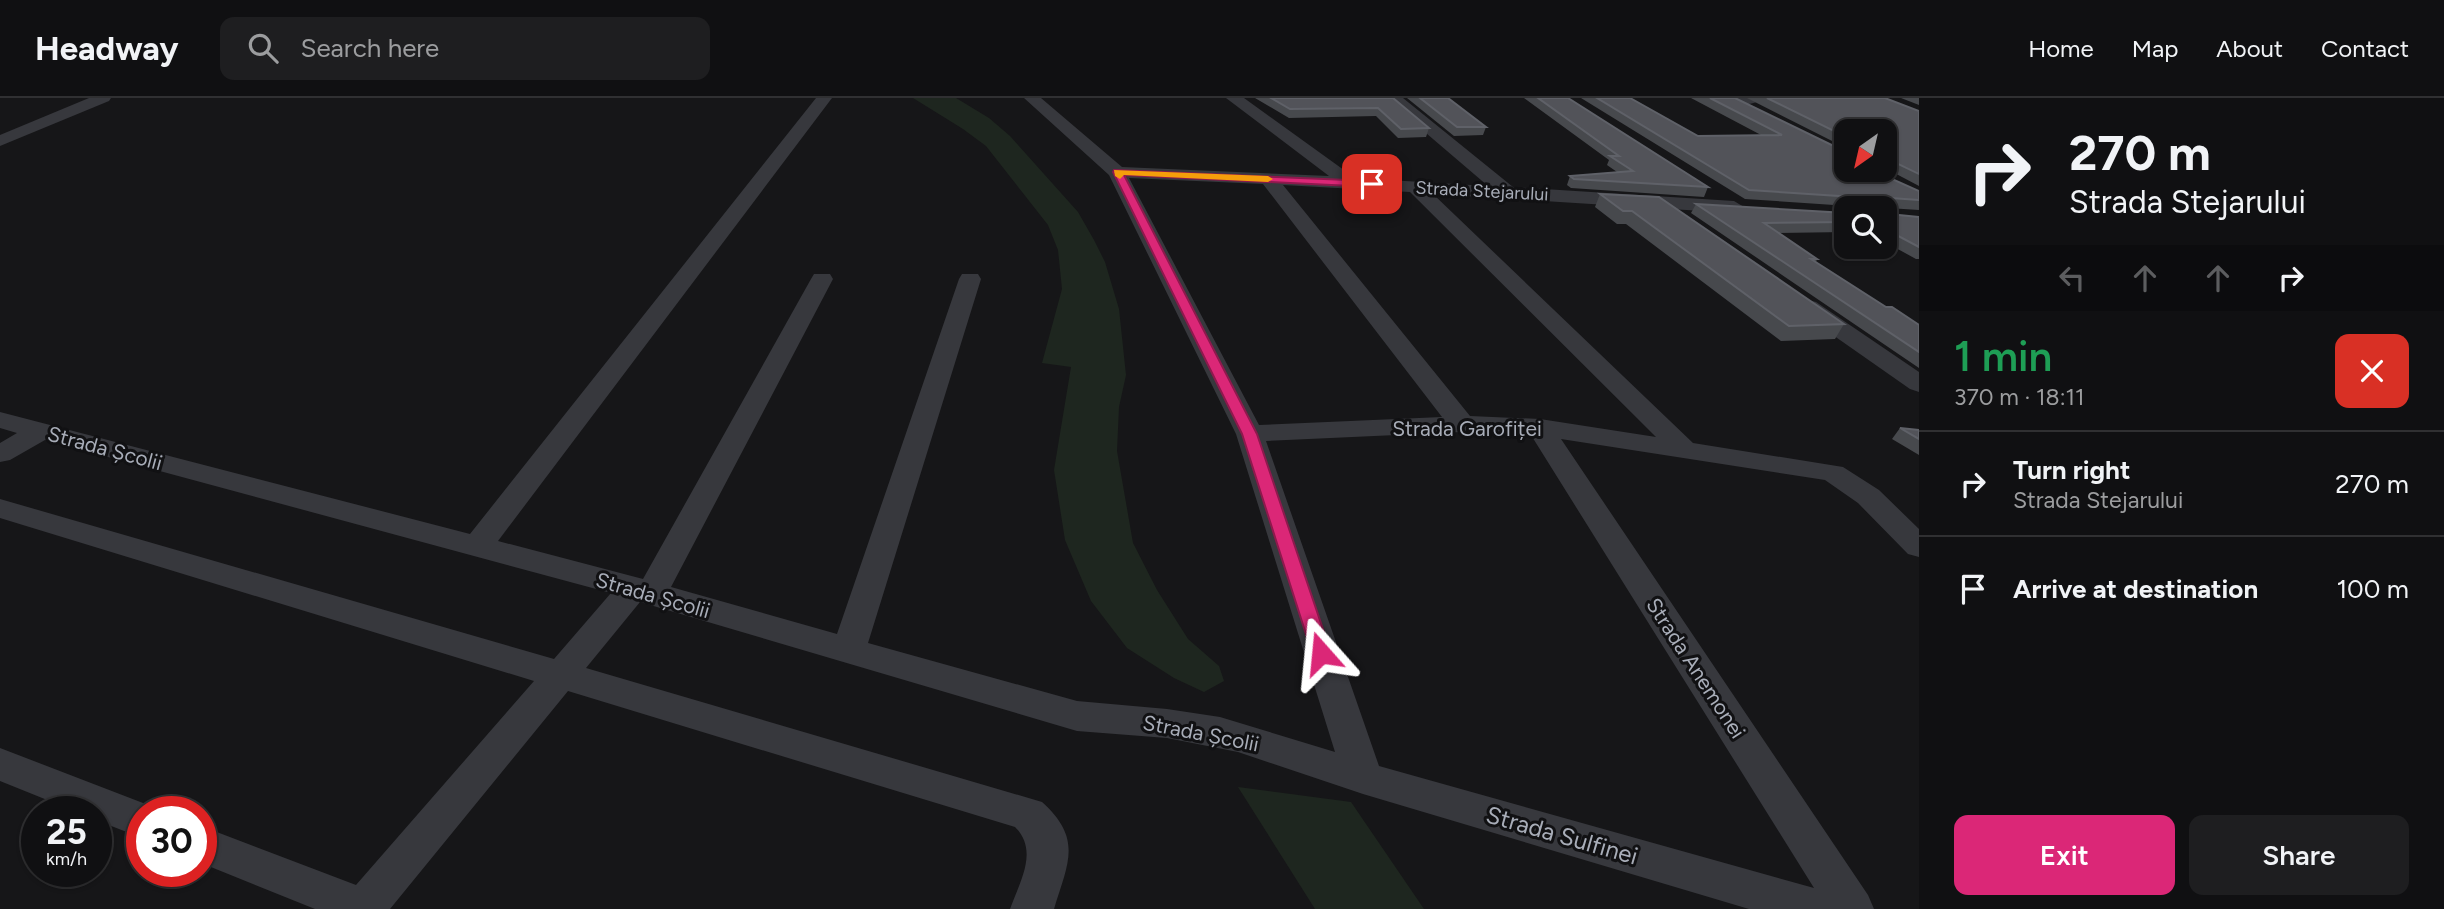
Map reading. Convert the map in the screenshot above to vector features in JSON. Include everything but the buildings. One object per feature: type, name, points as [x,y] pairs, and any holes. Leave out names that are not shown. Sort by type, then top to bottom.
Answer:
[{"type":"street","points":[[0,141],[103,98]]},
{"type":"street","points":[[477,547],[824,98]]},
{"type":"street","points":[[1032,98],[1118,172],[1250,434],[1363,778]]},
{"type":"street","points":[[1234,98],[1350,183]]},
{"type":"street","points":[[1393,98],[1508,193]]},
{"type":"street","points":[[1731,99],[1756,105]]},
{"type":"street","name":"Strada Stejarului","points":[[1118,172],[1350,183],[1746,208],[1705,185]]},
{"type":"street","points":[[1268,179],[1462,424]]},
{"type":"street","points":[[1416,188],[1683,448]]},
{"type":"street","points":[[1658,202],[1691,225]]},
{"type":"street","points":[[217,850],[365,909],[561,676],[642,591],[822,279]]},
{"type":"street","points":[[848,651],[970,279]]},
{"type":"street","points":[[1794,297],[1919,384]]},
{"type":"street","name":"Strada Școlii","points":[[0,420],[642,591],[1077,716],[1147,721],[1220,732],[1307,757]]},
{"type":"street","name":"Strada Garofiței","points":[[1250,434],[1462,424],[1540,427],[1833,473],[1852,482],[1869,496],[1919,547]]},
{"type":"street","name":"Strada Anemonei","points":[[1540,427],[1852,909]]},
{"type":"street","points":[[0,454],[41,431]]},
{"type":"street","points":[[0,508],[1028,814],[1045,830],[1049,857],[1032,909]]},
{"type":"street","name":"Strada Sulfinei","points":[[1307,757],[1363,778],[1818,909]]},
{"type":"street","points":[[0,764],[126,814]]},
{"type":"shaded area","points":[[913,98],[956,98],[989,118],[1010,136],[1078,212],[1105,262],[1119,309],[1126,375],[1119,407],[1117,451],[1133,543],[1157,590],[1188,639],[1219,666],[1224,681],[1204,692],[1174,678],[1127,648],[1091,601],[1065,540],[1054,470],[1071,367],[1042,363],[1062,289],[1058,250],[1048,225],[986,146]]},
{"type":"shaded area","points":[[1238,787],[1351,802],[1424,909],[1315,909]]},
{"type":"slow traffic","points":[[1120,176],[1118,172],[1268,179]]},
{"type":"route","points":[[1321,653],[1250,434],[1118,172],[1372,184]]}]
